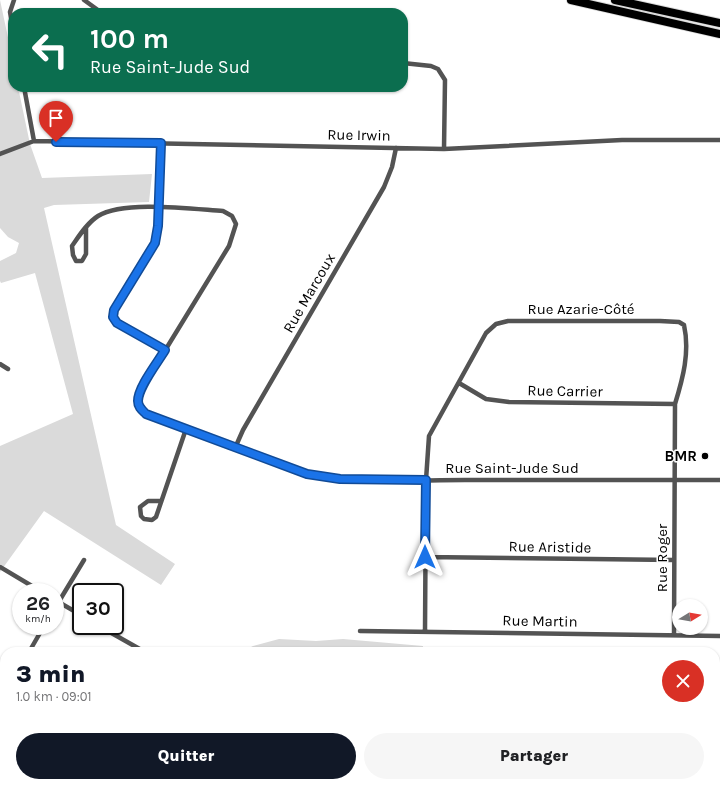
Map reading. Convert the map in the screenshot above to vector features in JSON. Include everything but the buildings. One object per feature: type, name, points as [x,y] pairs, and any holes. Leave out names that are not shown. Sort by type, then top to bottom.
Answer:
[{"type":"highway","points":[[571,0],[720,34]]},
{"type":"highway","points":[[615,0],[720,23]]},
{"type":"street","points":[[84,0],[95,8]]},
{"type":"street","points":[[408,64],[431,66],[438,69],[445,80],[444,149]]},
{"type":"street","points":[[25,92],[34,141]]},
{"type":"street","name":"Rue Irwin","points":[[0,154],[34,141],[444,149],[622,140],[720,140]]},
{"type":"street","points":[[161,143],[158,226],[155,243],[114,310],[113,317],[117,323],[165,350]]},
{"type":"street","name":"Rue Marcoux","points":[[235,448],[243,430],[384,187],[392,167],[396,148]]},
{"type":"street","name":"Rue Saint-Jude Sud","points":[[86,228],[86,254],[82,261],[76,261],[73,255],[72,246],[86,228],[98,216],[119,209],[158,207],[223,211],[232,216],[236,224],[229,246],[140,393],[138,402],[140,408],[146,414],[298,472],[340,479],[720,480]]},
{"type":"street","name":"Rue Azarie-Côté","points":[[425,631],[426,480],[429,436],[486,333],[496,324],[508,321],[660,321],[679,322],[684,326],[686,334],[685,371],[675,404],[675,480]]},
{"type":"street","points":[[0,364],[8,369]]},
{"type":"street","name":"Rue Carrier","points":[[459,382],[486,398],[509,402],[675,404]]},
{"type":"street","points":[[161,501],[148,501],[140,507],[139,511],[144,520],[154,519],[161,501],[186,429]]},
{"type":"street","name":"Rue Roger","points":[[674,599],[675,480]]},
{"type":"street","name":"Rue Aristide","points":[[425,557],[674,560]]},
{"type":"street","points":[[64,590],[84,560]]},
{"type":"street","points":[[0,566],[27,583]]},
{"type":"street","name":"Rue Martin","points":[[360,631],[672,635]]},
{"type":"street","points":[[32,647],[39,635]]},
{"type":"street","points":[[115,635],[136,647]]},
{"type":"street","name":"Rue Martin","points":[[674,635],[720,636]]},
{"type":"shaded area","points":[[0,0],[8,38],[8,92],[19,92],[30,144],[42,178],[152,174],[149,202],[54,205],[44,208],[116,525],[175,564],[161,585],[44,511],[0,572],[0,446],[73,414],[35,273],[1,283],[0,281],[0,261],[16,253],[19,243],[8,237],[0,228]]},
{"type":"shaded area","points":[[279,639],[316,641],[343,639],[423,647],[251,647]]},
{"type":"place","name":"BMR","points":[[705,456]]},
{"type":"route","points":[[56,142],[161,143],[158,226],[155,243],[114,310],[113,317],[117,323],[165,350],[140,393],[138,402],[140,408],[146,414],[298,472],[340,479],[426,480],[425,557]]}]
